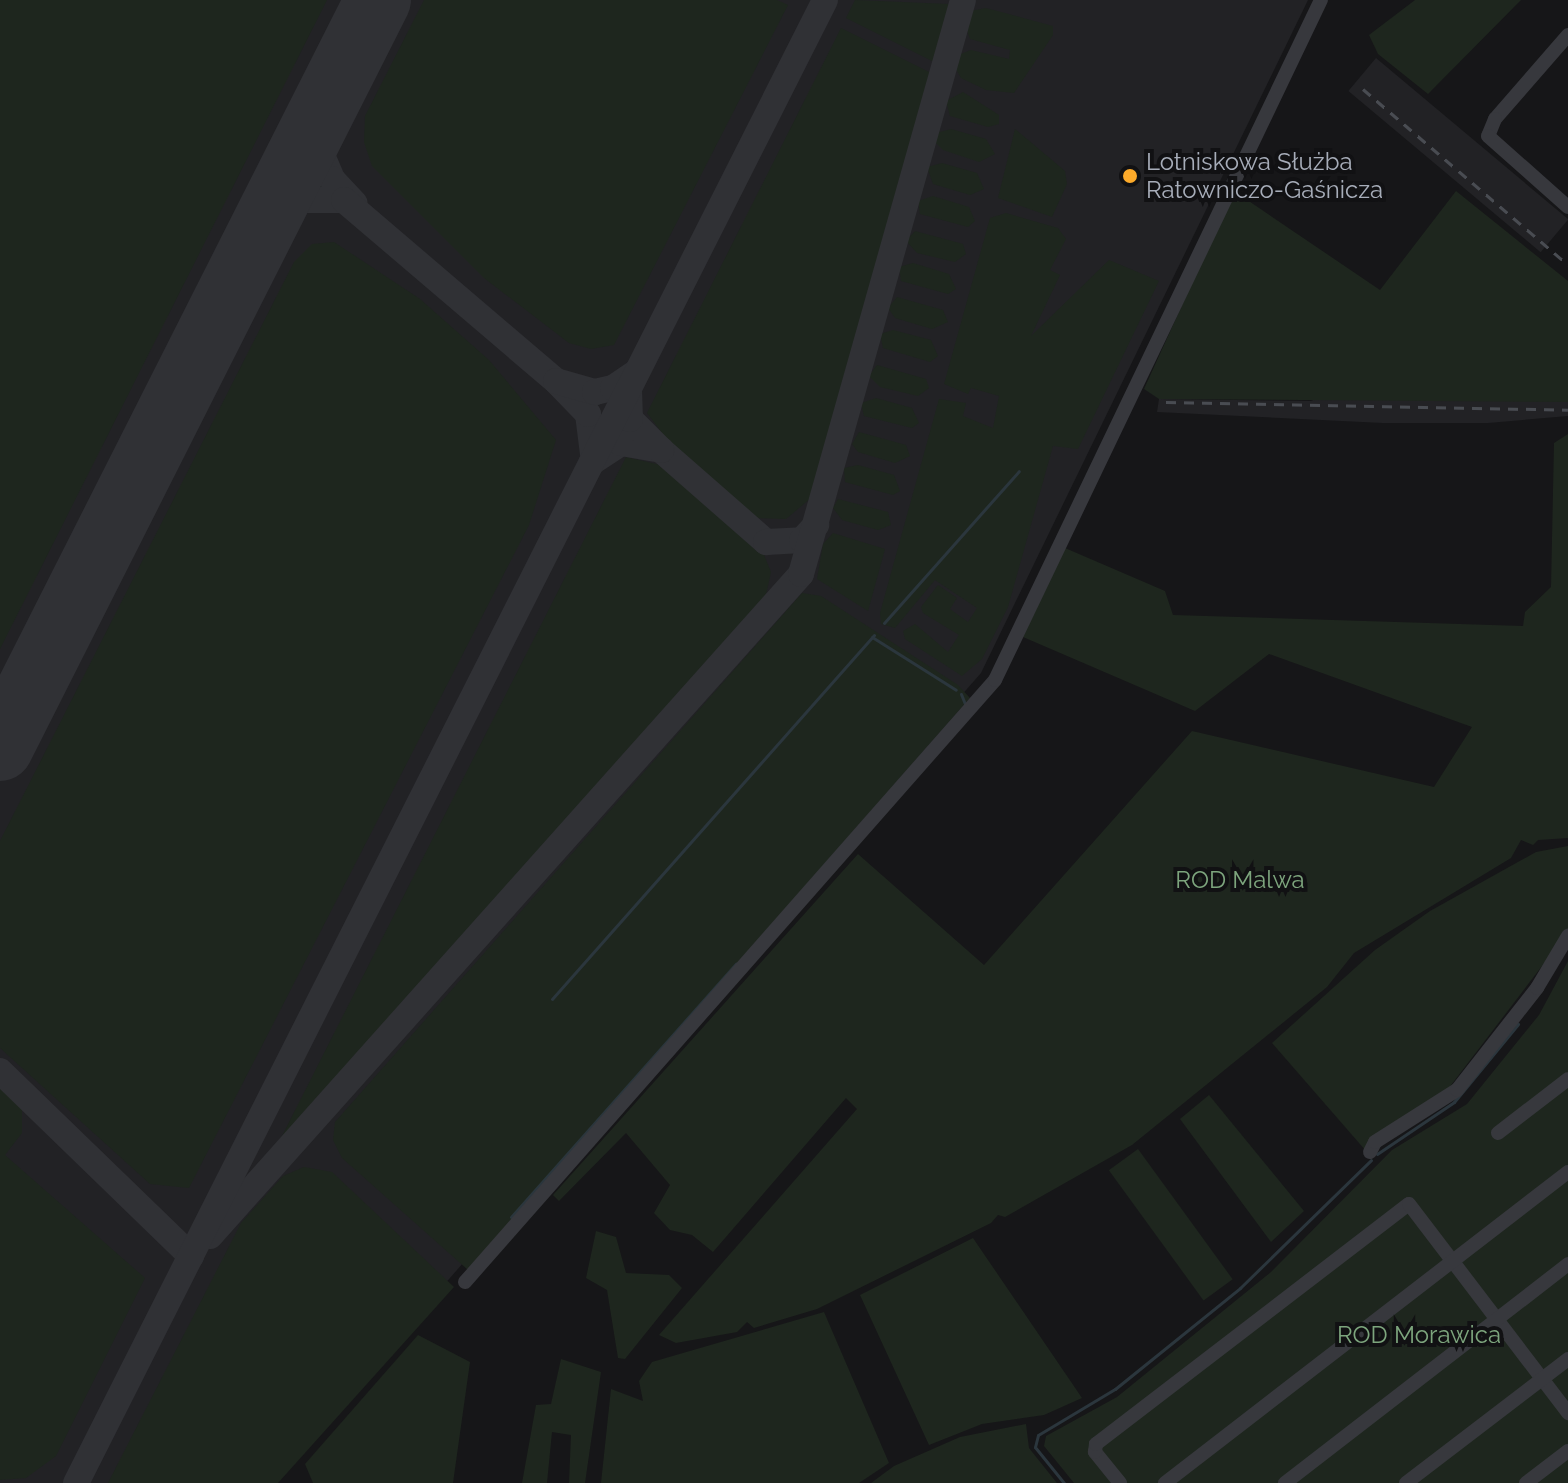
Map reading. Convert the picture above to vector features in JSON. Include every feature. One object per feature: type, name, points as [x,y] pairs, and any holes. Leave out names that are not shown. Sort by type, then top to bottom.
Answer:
[{"type":"street","points":[[465,1282],[995,680],[1321,0]]},
{"type":"street","points":[[1568,35],[1495,119],[1488,136],[1568,207]]},
{"type":"street","points":[[1370,1152],[1375,1142],[1457,1090],[1537,988],[1568,936]]},
{"type":"street","points":[[1498,1133],[1568,1079]]},
{"type":"street","points":[[1165,1483],[1568,1172]]},
{"type":"street","points":[[1120,1483],[1095,1452],[1096,1444],[1409,1204],[1568,1413]]},
{"type":"street","points":[[1285,1483],[1568,1264]]},
{"type":"street","points":[[1406,1483],[1568,1359]]},
{"type":"street","points":[[1526,1483],[1568,1451]]},
{"type":"shaded area","points":[[0,0],[1308,0],[981,673],[270,1483],[0,1483]]},
{"type":"shaded area","points":[[1376,58],[1568,219],[1541,252],[1348,91]]},
{"type":"shaded area","points":[[1320,397],[1568,401],[1568,416],[1488,423],[1383,423],[1157,412],[1159,399],[1311,401]]},
{"type":"green space","points":[[0,0],[327,0],[0,649]]},
{"type":"green space","points":[[424,0],[777,0],[788,5],[614,345],[591,349],[569,343],[484,278],[372,166],[364,142],[365,116]]},
{"type":"green space","points":[[855,0],[949,4],[934,62],[846,18]]},
{"type":"green space","points":[[1415,0],[1521,0],[1428,94],[1378,54],[1369,35]]},
{"type":"green space","points":[[986,8],[1053,26],[1053,35],[1014,93],[986,90],[961,78],[956,69],[958,55],[971,50],[1009,59],[1010,50],[970,39],[966,28],[970,11]]},
{"type":"green space","points":[[841,28],[931,73],[811,498],[786,519],[753,518],[671,445],[647,413]]},
{"type":"green space","points":[[963,92],[999,115],[999,124],[988,127],[950,116],[946,101]]},
{"type":"green space","points":[[951,129],[986,139],[995,154],[979,162],[943,150],[934,141],[936,133]]},
{"type":"green space","points":[[1015,129],[1065,171],[1067,184],[1052,217],[998,198]]},
{"type":"green space","points":[[942,163],[977,173],[984,189],[970,195],[933,184],[927,167]]},
{"type":"green space","points":[[1234,191],[1380,290],[1456,191],[1568,281],[1568,402],[1159,399],[1144,389]]},
{"type":"green space","points":[[933,196],[969,207],[975,221],[968,227],[920,214],[918,201]]},
{"type":"green space","points":[[1006,213],[1058,228],[1066,239],[1050,270],[1060,275],[1031,336],[1109,260],[1159,281],[1078,449],[1053,446],[1008,607],[982,659],[962,676],[905,639],[903,631],[915,624],[948,652],[959,635],[923,613],[921,607],[938,585],[957,598],[950,609],[968,622],[977,608],[935,580],[895,628],[881,624],[880,613],[939,399],[966,403],[963,416],[993,428],[999,396],[971,388],[968,394],[944,384],[990,218]]},
{"type":"green space","points":[[915,231],[963,244],[966,254],[955,262],[917,253],[906,241]]},
{"type":"green space","points":[[334,242],[420,299],[489,360],[556,440],[529,525],[189,1188],[150,1184],[0,1048],[0,841],[294,262],[312,244]]},
{"type":"green space","points":[[913,263],[949,274],[956,289],[948,294],[901,281],[899,267]]},
{"type":"green space","points":[[897,297],[943,310],[948,322],[932,329],[895,318],[888,308]]},
{"type":"green space","points":[[893,330],[931,340],[938,356],[930,362],[883,348],[880,334]]},
{"type":"green space","points":[[877,365],[926,379],[929,388],[918,396],[880,387],[869,376]]},
{"type":"green space","points":[[876,398],[912,408],[919,423],[912,428],[864,416],[861,403]]},
{"type":"green space","points":[[859,432],[906,445],[910,456],[895,463],[858,452],[852,444]]},
{"type":"green space","name":"ROD Malwa","points":[[1568,434],[1568,838],[1538,840],[1533,845],[1521,840],[1511,858],[1354,953],[1327,987],[1132,1145],[1005,1217],[998,1215],[991,1223],[817,1309],[754,1328],[747,1322],[737,1332],[676,1343],[659,1335],[857,1109],[846,1098],[713,1252],[692,1235],[670,1230],[654,1213],[670,1185],[626,1133],[559,1201],[553,1195],[858,854],[984,965],[1192,731],[1434,787],[1472,727],[1269,654],[1195,711],[1023,637],[1065,548],[1165,591],[1173,615],[1523,626],[1525,612],[1551,587],[1554,443]]},
{"type":"green space","points":[[626,457],[669,467],[762,550],[771,572],[765,599],[278,1144]]},
{"type":"green space","points":[[858,465],[894,475],[900,491],[893,495],[845,482],[844,468]]},
{"type":"green space","points":[[838,499],[888,512],[891,525],[878,530],[842,520],[833,508]]},
{"type":"green space","points":[[833,533],[885,549],[868,611],[817,579],[823,544]]},
{"type":"green space","points":[[802,593],[821,596],[958,685],[970,698],[468,1270],[342,1158],[333,1140],[335,1122]]},
{"type":"green space","points":[[1568,846],[1568,932],[1442,1097],[1366,1151],[1272,1043],[1375,950],[1430,911],[1536,852]]},
{"type":"green space","name":"ROD Morawica","points":[[1568,961],[1568,1483],[1074,1483],[1044,1446],[1046,1436],[1117,1397],[1271,1272],[1392,1150],[1467,1104],[1539,1015]]},
{"type":"green space","points":[[0,1084],[22,1105],[22,1133],[5,1155],[145,1278],[56,1456],[26,1478],[0,1480]]},
{"type":"green space","points":[[1209,1095],[1304,1211],[1271,1242],[1180,1119]]},
{"type":"green space","points":[[1138,1149],[1233,1279],[1204,1300],[1109,1170]]},
{"type":"green space","points":[[304,1167],[332,1172],[454,1287],[278,1483],[108,1483],[241,1223],[283,1176]]},
{"type":"green space","points":[[596,1231],[616,1237],[626,1273],[669,1275],[682,1288],[625,1359],[618,1358],[607,1290],[586,1278]]},
{"type":"green space","points":[[973,1238],[1082,1398],[1044,1415],[982,1424],[929,1445],[860,1295]]},
{"type":"green space","points":[[824,1312],[889,1463],[859,1483],[601,1483],[611,1389],[643,1401],[639,1381],[652,1362]]},
{"type":"green space","points":[[418,1335],[470,1362],[453,1483],[313,1483],[305,1464]]},
{"type":"green space","points":[[561,1359],[601,1372],[585,1483],[569,1483],[571,1435],[552,1432],[547,1483],[522,1483],[536,1405],[551,1404]]},
{"type":"green space","points":[[1026,1424],[1029,1448],[1057,1483],[871,1483],[894,1466],[960,1437]]},
{"type":"waterway","points":[[884,623],[1019,471]]},
{"type":"waterway","points":[[552,999],[874,635]]},
{"type":"waterway","points":[[872,637],[956,690]]},
{"type":"waterway","points":[[961,694],[965,704]]},
{"type":"waterway","points":[[511,1217],[736,964]]},
{"type":"waterway","points":[[1377,1154],[1454,1102],[1518,1024]]},
{"type":"waterway","points":[[1064,1483],[1035,1447],[1038,1435],[1115,1389],[1240,1288],[1371,1160]]},
{"type":"taxiway","points":[[76,1483],[825,0]]},
{"type":"taxiway","points":[[210,1236],[801,574],[963,0]]},
{"type":"taxiway","points":[[325,107],[317,127],[319,148],[332,179],[354,203]]},
{"type":"taxiway","points":[[263,229],[297,200],[344,200],[556,381]]},
{"type":"taxiway","points":[[593,454],[588,414],[556,381],[595,392],[613,388],[635,373]]},
{"type":"taxiway","points":[[592,462],[621,443],[661,450],[630,419],[629,388]]},
{"type":"taxiway","points":[[661,450],[766,542],[802,540],[816,525]]},
{"type":"taxiway","points":[[0,1071],[191,1256]]},
{"type":"runway","points":[[0,748],[378,0]]},
{"type":"railway","points":[[1363,89],[1568,265]]},
{"type":"railway","points":[[1166,402],[1568,410]]},
{"type":"place","name":"Lotniskowa Służba Ratowniczo-Gaśnicza","points":[[1130,176]]}]
